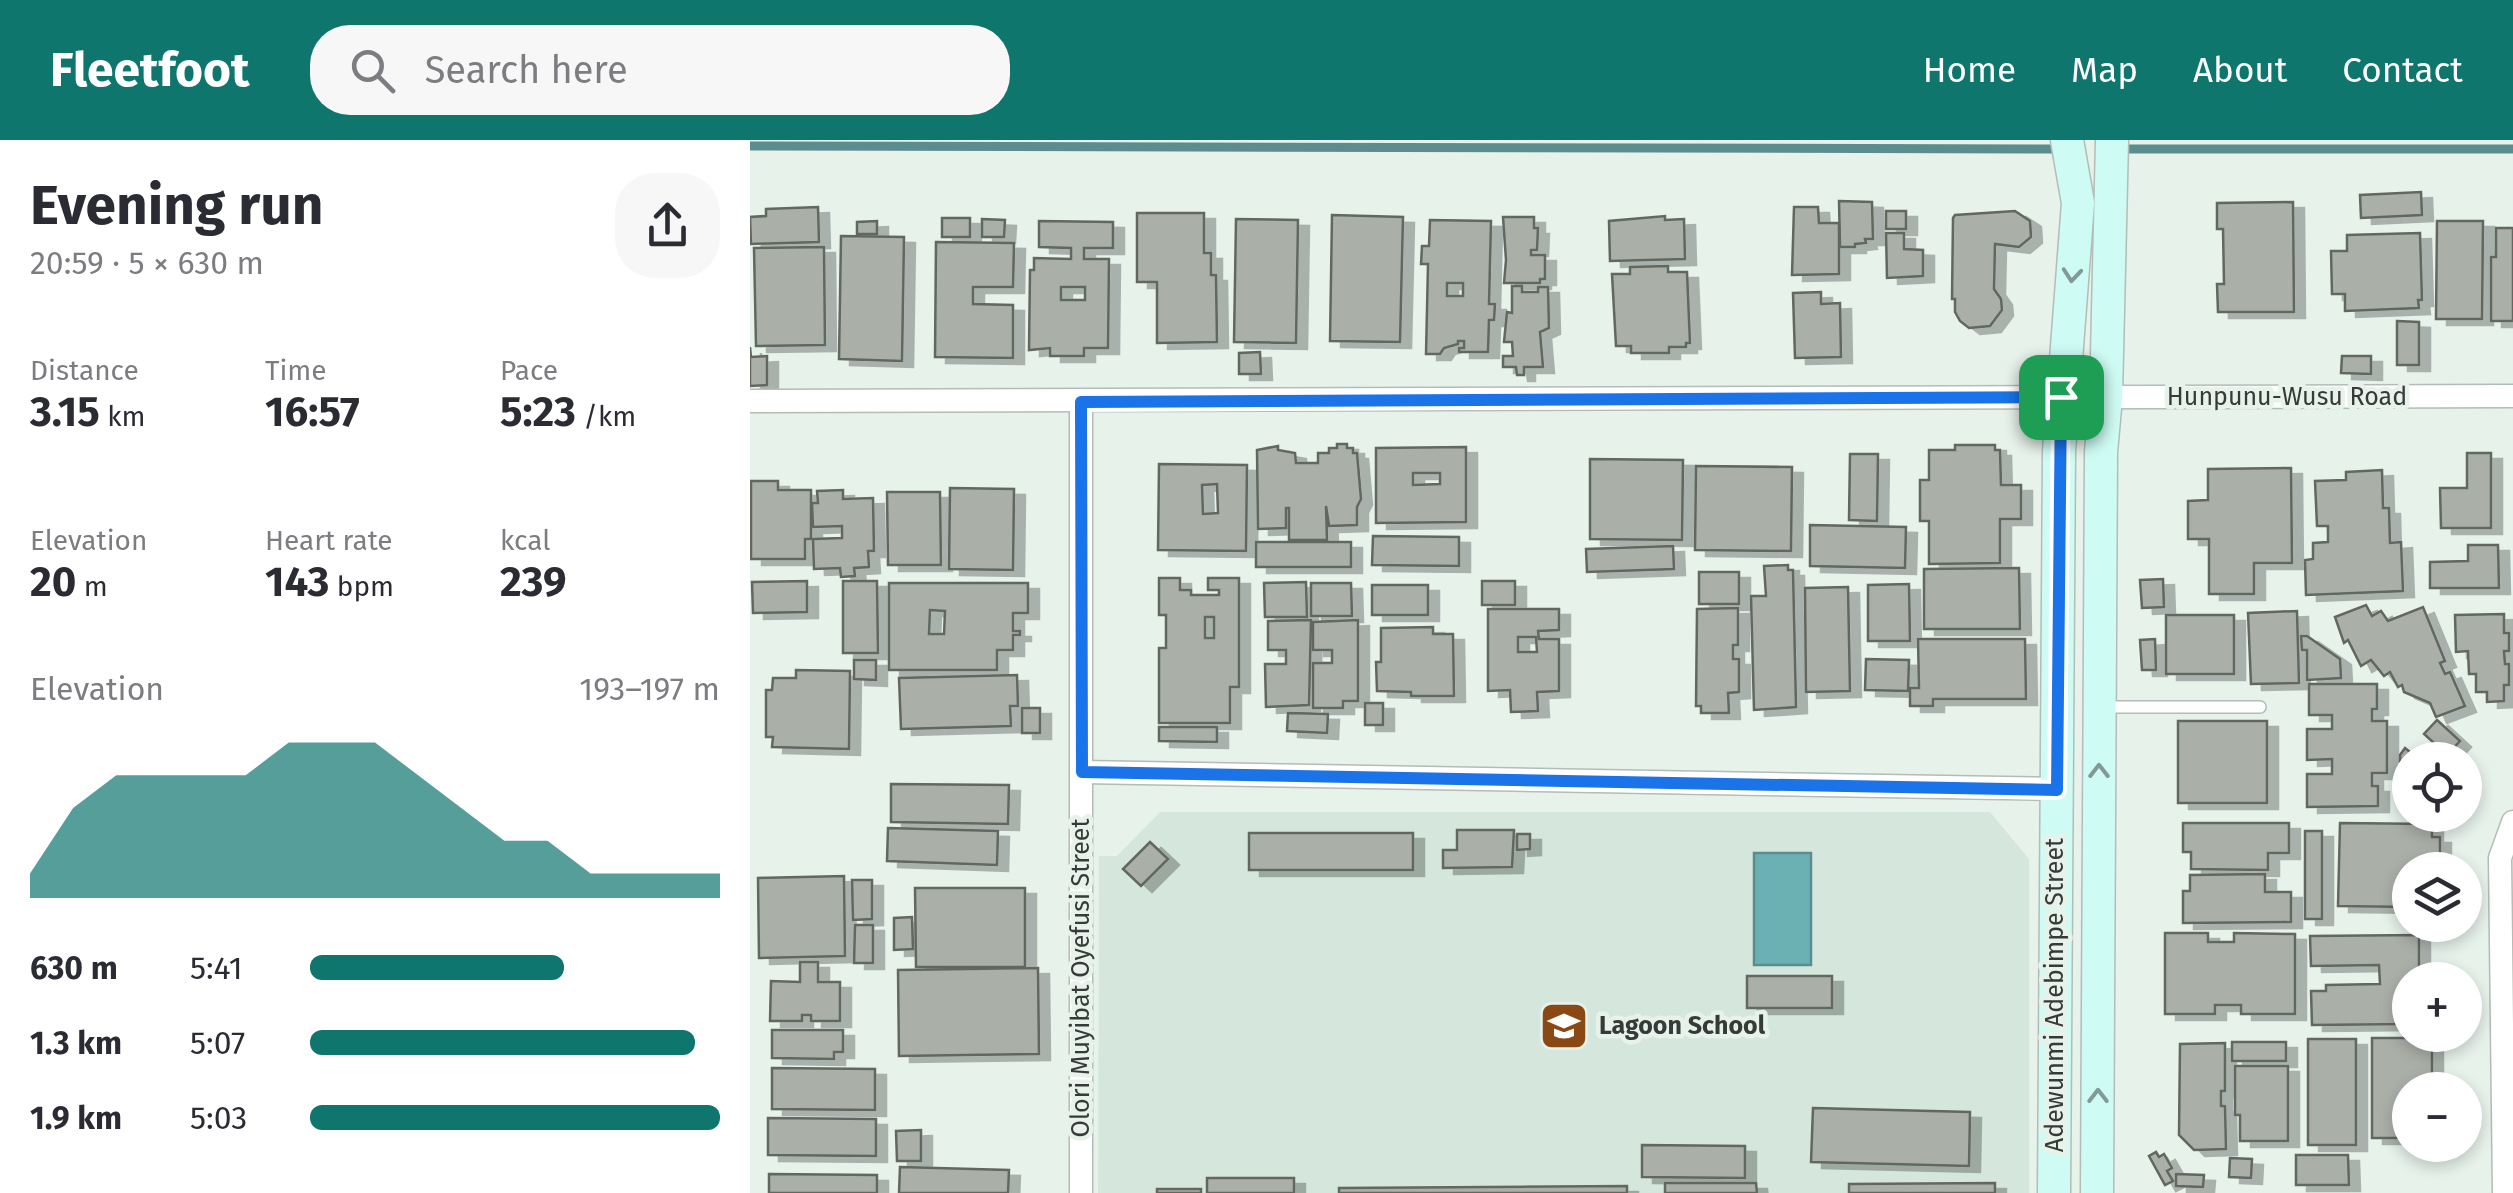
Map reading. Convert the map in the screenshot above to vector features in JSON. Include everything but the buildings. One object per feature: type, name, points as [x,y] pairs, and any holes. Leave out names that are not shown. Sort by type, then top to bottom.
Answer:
[{"type":"main road","name":"Adewunmi Adebimpe Street","points":[[2054,1193],[2061,397],[2078,203],[2069,149]]},
{"type":"main road","name":"Adewunmi Adebimpe Street","points":[[2097,1193],[2100,452],[2106,397],[2112,150]]},
{"type":"street","name":"Hunpunu-Wusu Road","points":[[750,401],[2513,396]]},
{"type":"street","name":"Olori Muyibat Oyefusi Street","points":[[1081,402],[1081,1193]]},
{"type":"street","points":[[1082,772],[2057,790]]},
{"type":"street","points":[[2504,1193],[2500,858],[2513,822]]},
{"type":"lane","points":[[2100,707],[2260,707]]},
{"type":"shaded area","name":"Lagoon School","points":[[1160,812],[1990,812],[2029,859],[2029,1193],[1098,1193],[1099,856],[1117,856]]},
{"type":"water","points":[[1754,853],[1811,853],[1811,965],[1754,965]]},
{"type":"waterway","points":[[750,146],[2060,149]]},
{"type":"waterway","points":[[2121,149],[2513,149]]},
{"type":"place","name":"Lagoon School","points":[[1564,1026]]},
{"type":"route","points":[[2061,397],[2057,790],[1082,772],[1081,402],[2061,397]]}]
